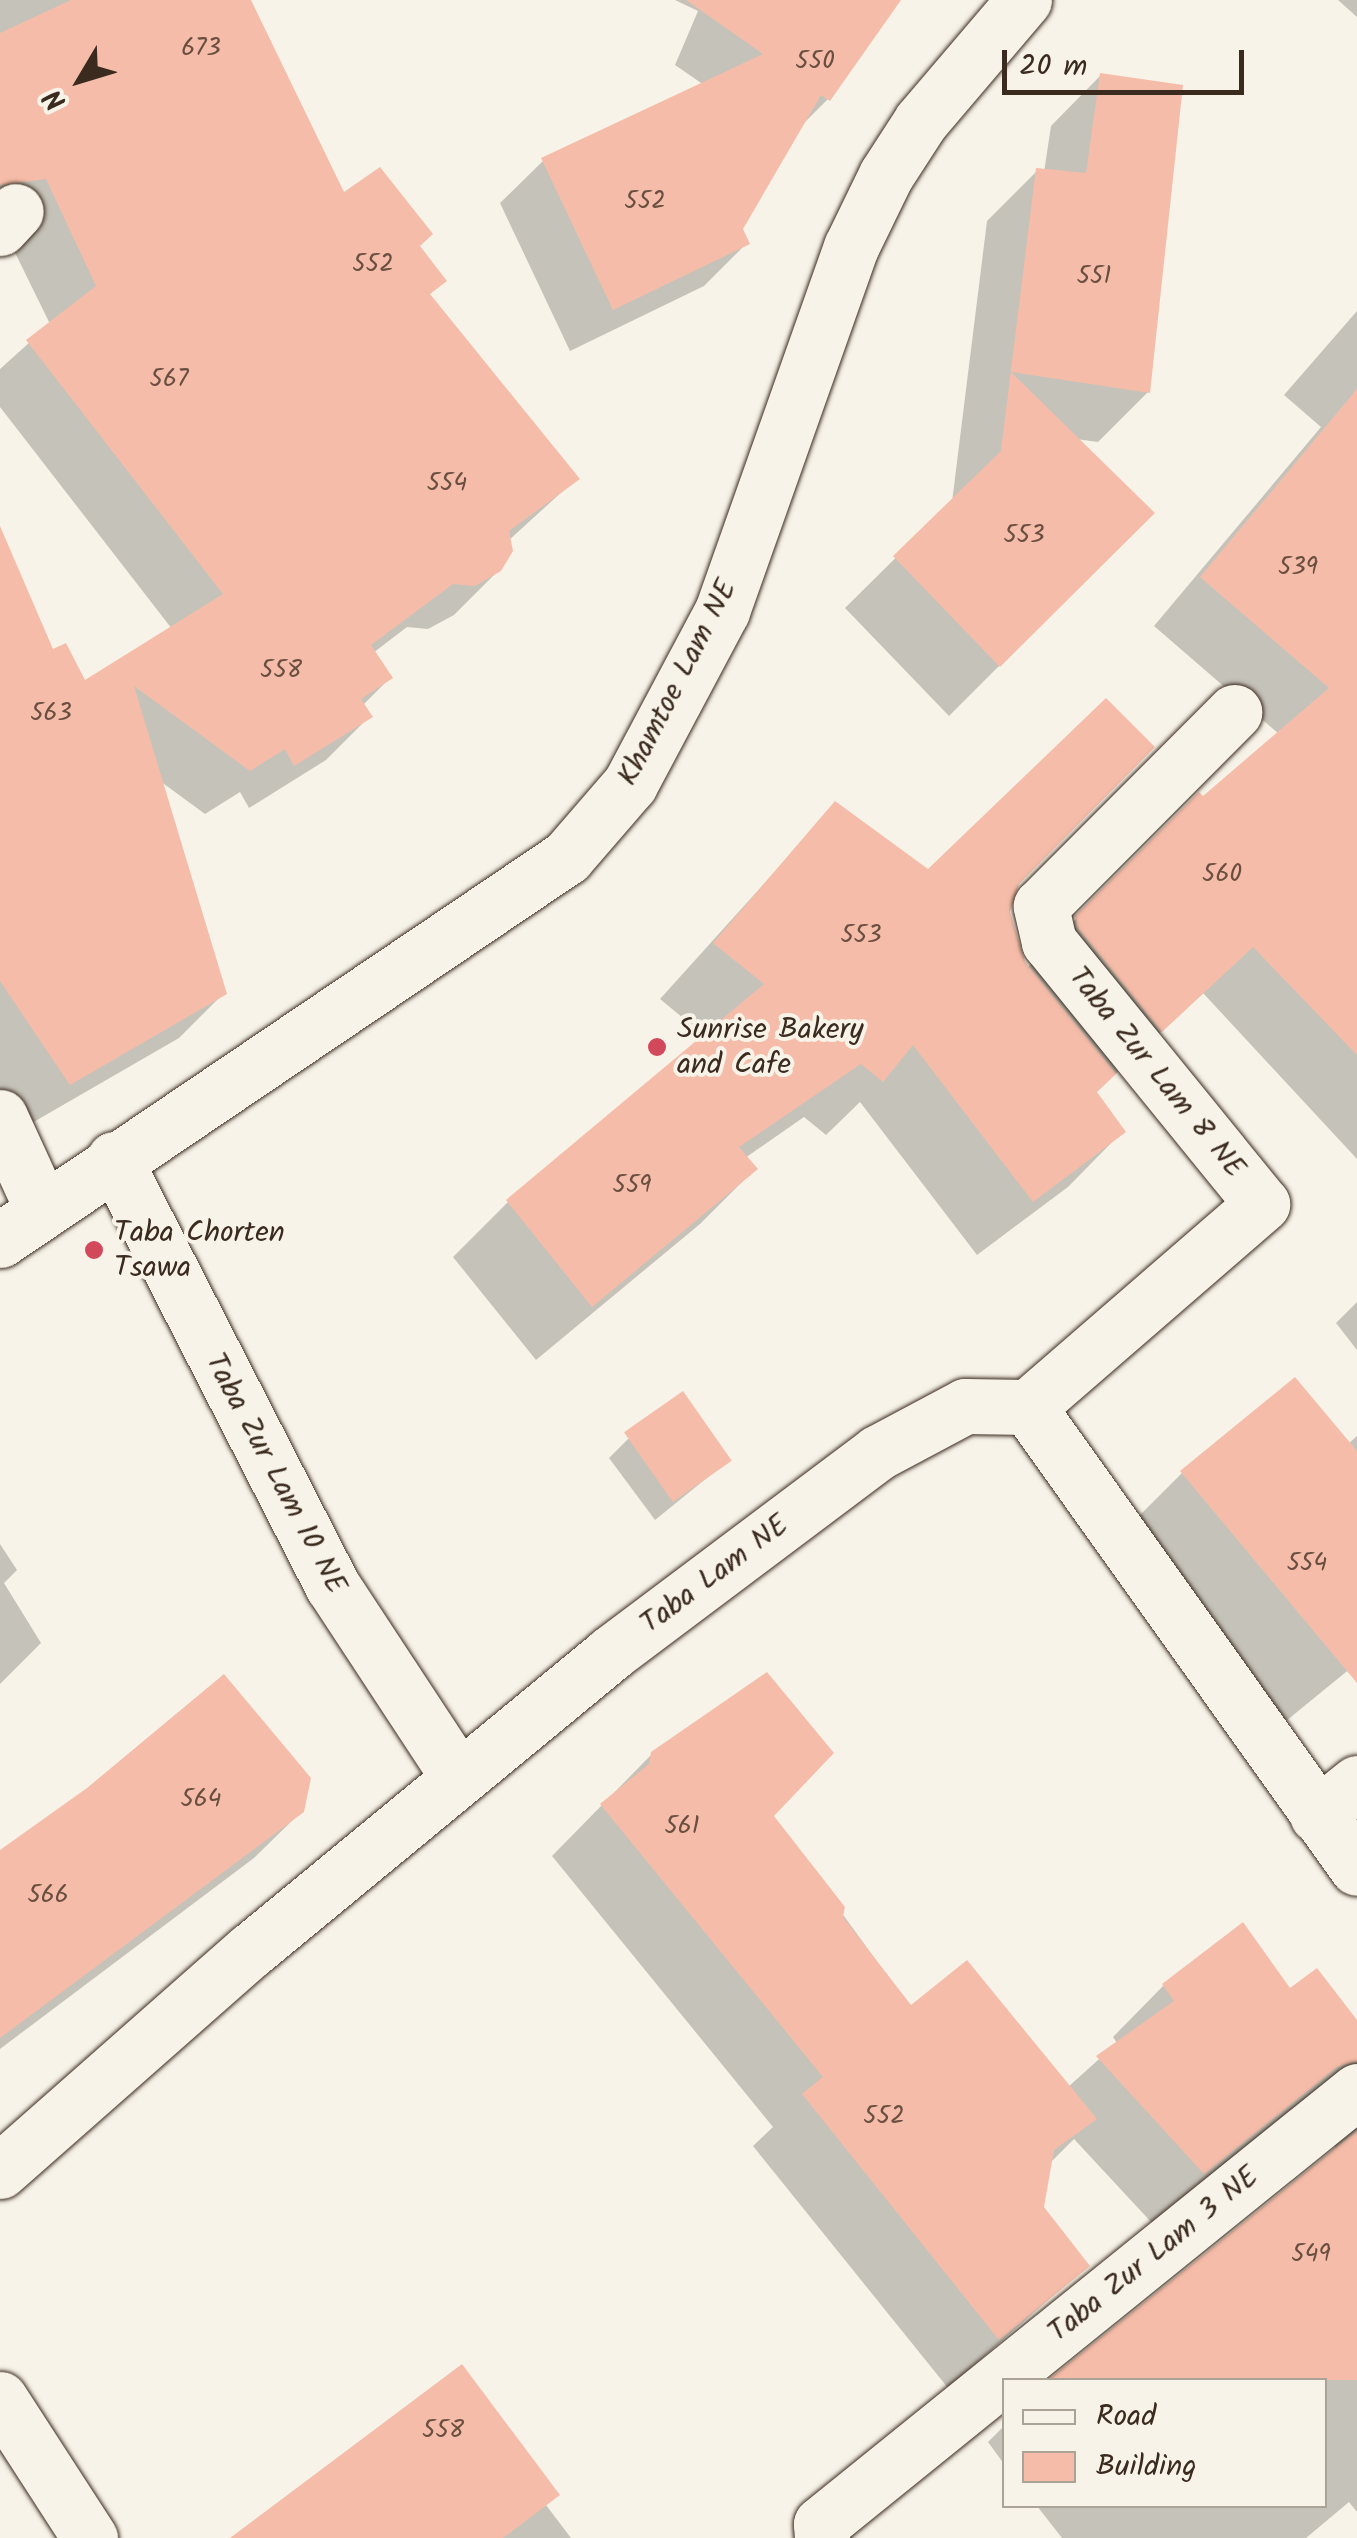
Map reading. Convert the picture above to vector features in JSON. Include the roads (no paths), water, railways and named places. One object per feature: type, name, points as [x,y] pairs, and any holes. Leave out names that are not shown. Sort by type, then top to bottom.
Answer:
[{"type":"street","name":"Khamtoe Lam NE","points":[[22,1226],[114,1159],[567,857],[630,784],[722,611],[852,247],[886,174],[921,121],[1024,0]]},
{"type":"street","name":"Taba Zur Lam 8 NE","points":[[1028,1407],[1262,1204],[1049,942],[1041,906],[1234,712]]},
{"type":"street","points":[[0,1118],[22,1226]]},
{"type":"street","name":"Taba Zur Lam 10 NE","points":[[114,1159],[332,1585],[458,1777]]},
{"type":"street","name":"Taba Lam NE","points":[[0,2172],[458,1777],[877,1453],[965,1406],[1028,1407]]},
{"type":"street","points":[[1028,1407],[1337,1799],[1357,1868]]},
{"type":"street","name":"Taba Zur Lam 3 NE","points":[[822,2538],[821,2524],[1357,2091]]},
{"type":"street","points":[[0,2399],[90,2538]]},
{"type":"place","name":"Sunrise Bakery and Cafe","points":[[657,1047]]},
{"type":"place","name":"Taba Chorten Tsawa","points":[[94,1250]]}]
